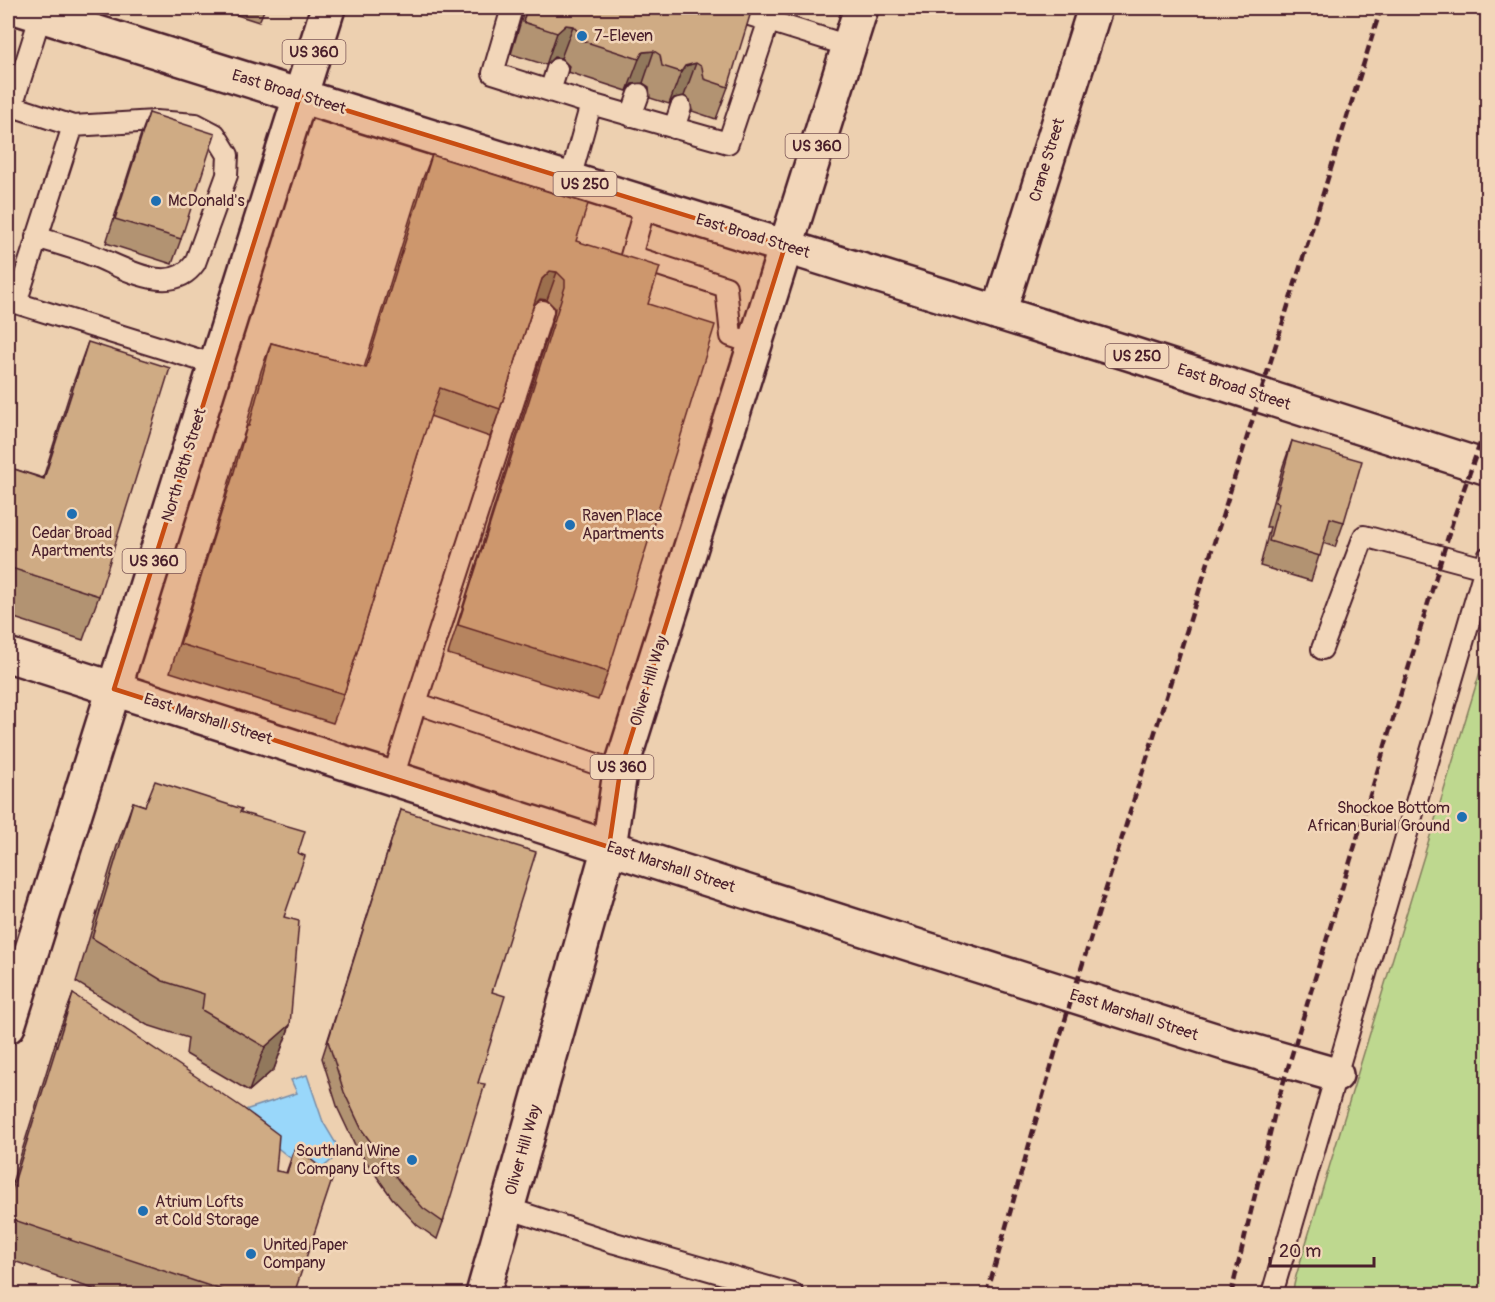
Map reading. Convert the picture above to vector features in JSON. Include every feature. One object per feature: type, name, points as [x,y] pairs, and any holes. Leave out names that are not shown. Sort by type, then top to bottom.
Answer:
[{"type":"main road","name":"North 18th Street","points":[[8,1026],[328,8]]},
{"type":"main road","name":"US 360","points":[[785,246],[861,8]]},
{"type":"main road","name":"Crane Street","points":[[999,312],[1095,8]]},
{"type":"main road","name":"East Broad Street","points":[[34,10],[300,96],[999,312],[1488,468]]},
{"type":"main road","name":"Oliver Hill Way","points":[[483,1294],[609,847],[620,772],[785,246]]},
{"type":"main road","name":"East Marshall Street","points":[[8,655],[1224,1043],[1336,1076]]},
{"type":"lane","points":[[512,8],[493,73],[728,143],[769,20]]},
{"type":"lane","points":[[34,10],[12,106],[73,126],[155,121],[196,124],[216,134],[228,155],[226,175],[190,272],[173,279],[137,275],[94,256],[36,237]]},
{"type":"lane","points":[[717,10],[769,20],[849,45]]},
{"type":"lane","points":[[550,91],[557,69]]},
{"type":"lane","points":[[632,116],[639,94]]},
{"type":"lane","points":[[570,179],[591,104]]},
{"type":"lane","points":[[674,128],[681,107]]},
{"type":"lane","points":[[73,126],[16,303],[216,365]]},
{"type":"lane","points":[[646,203],[631,256],[726,287],[730,336],[755,344]]},
{"type":"lane","points":[[393,778],[543,311]]},
{"type":"lane","points":[[1272,1294],[1486,563],[1364,536],[1322,649]]},
{"type":"lane","points":[[416,703],[620,772]]},
{"type":"lane","points":[[507,1208],[615,1243],[793,1294]]},
{"type":"highlighted area","points":[[300,96],[785,246],[620,772],[609,847],[114,689]]},
{"type":"green space","name":"Shockoe Bottom African Burial Ground","points":[[1487,649],[1487,1294],[1292,1294],[1296,1276]]},
{"type":"water","points":[[307,1075],[323,1122],[341,1152],[313,1176],[245,1122],[242,1111],[297,1093],[291,1080]]},
{"type":"building","points":[[527,8],[707,8],[714,12],[736,8],[751,12],[728,87],[704,79],[702,67],[696,63],[685,66],[681,72],[662,66],[660,55],[654,51],[643,52],[639,59],[580,40],[580,34],[573,26],[566,25],[557,33],[523,22]]},
{"type":"building","name":"McDonald's","points":[[149,113],[215,134],[181,239],[115,219]]},
{"type":"building","points":[[432,155],[588,204],[576,241],[660,267],[648,304],[715,325],[608,672],[458,625],[565,287],[565,280],[557,272],[550,271],[542,279],[500,409],[440,388],[344,694],[180,644],[247,426],[249,426],[271,343],[366,368]]},
{"type":"building","name":"Cedar Broad Apartments","points":[[88,342],[170,368],[99,596],[8,567],[8,467],[44,479]]},
{"type":"building","points":[[1292,441],[1362,461],[1344,522],[1330,518],[1320,556],[1269,541],[1279,503],[1275,502]]},
{"type":"building","points":[[155,781],[242,809],[240,812],[305,831],[298,853],[305,856],[284,917],[299,921],[290,1025],[265,1047],[202,1010],[204,994],[163,981],[92,938],[133,802],[145,806]]},
{"type":"building","points":[[401,810],[536,852],[492,992],[505,996],[478,1083],[485,1084],[443,1222],[423,1208],[399,1181],[362,1130],[344,1092],[328,1041]]},
{"type":"building","points":[[73,994],[243,1108],[279,1135],[276,1171],[287,1173],[295,1147],[333,1177],[294,1294],[234,1294],[8,1218],[8,1202]]},
{"type":"railway","points":[[987,1294],[1057,1046],[1381,8]]},
{"type":"railway","points":[[1231,1294],[1277,1104],[1454,517],[1488,421]]},
{"type":"place","name":"7-Eleven","points":[[582,36]]},
{"type":"place","name":"McDonald's","points":[[156,201]]},
{"type":"place","name":"Cedar Broad Apartments","points":[[72,514]]},
{"type":"place","name":"Raven Place Apartments","points":[[570,525]]},
{"type":"place","name":"Shockoe Bottom African Burial Ground","points":[[1462,817]]},
{"type":"place","name":"Southland Wine Company Lofts","points":[[412,1160]]},
{"type":"place","name":"Atrium Lofts at Cold Storage","points":[[143,1211]]},
{"type":"place","name":"United Paper Company","points":[[251,1254]]}]
